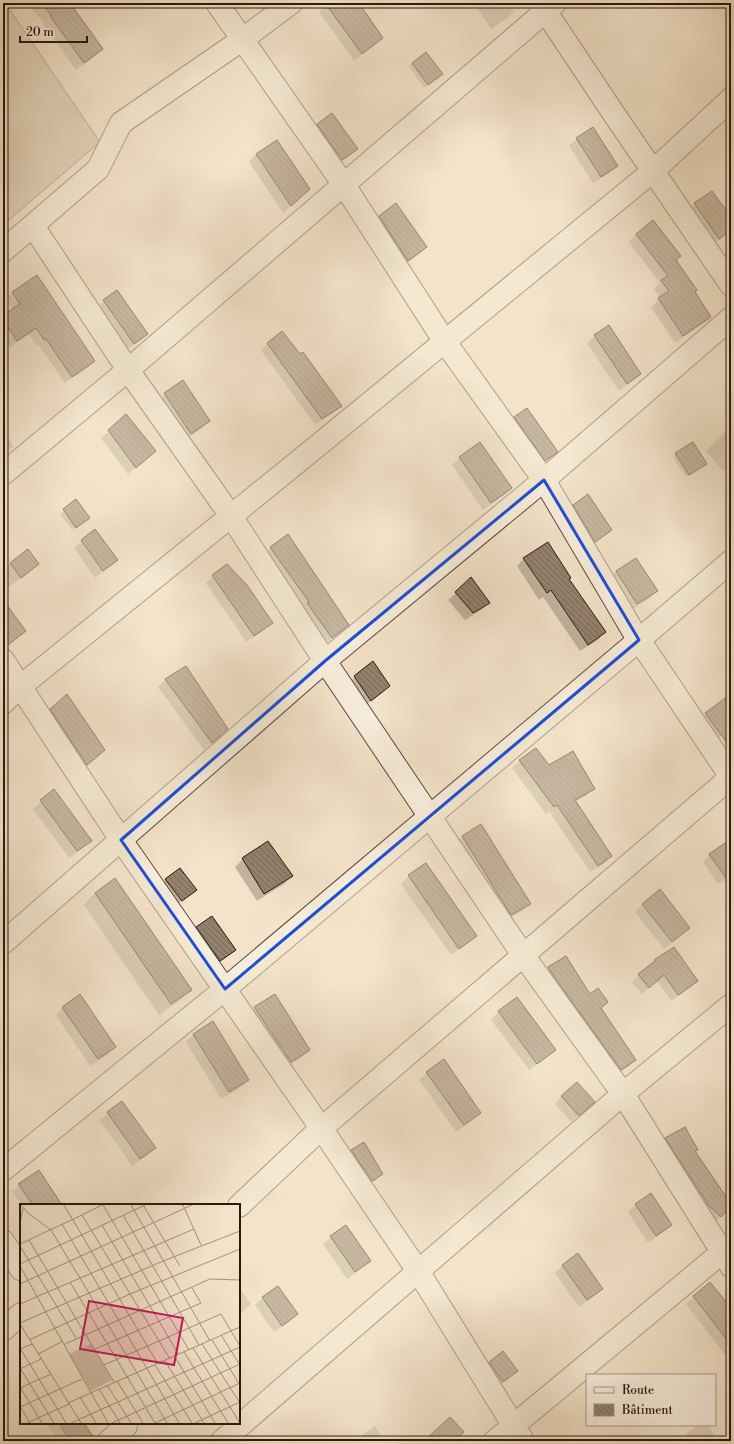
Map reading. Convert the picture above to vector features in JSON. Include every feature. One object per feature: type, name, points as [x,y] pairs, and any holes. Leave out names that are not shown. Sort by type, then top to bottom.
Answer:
[{"type":"street","points":[[217,3],[344,185],[445,342],[544,480],[639,640],[731,777],[321,1128],[240,1205]]},
{"type":"street","points":[[3,251],[98,170],[121,123],[291,3]]},
{"type":"street","points":[[3,474],[128,370],[344,185],[546,6],[653,171],[731,284]]},
{"type":"street","points":[[3,703],[21,686],[653,171],[731,99]]},
{"type":"street","points":[[33,226],[128,370],[231,516],[325,661],[524,955],[623,1094],[728,1255],[588,1374]]},
{"type":"street","points":[[3,943],[325,661],[544,480],[731,318]]},
{"type":"street","points":[[3,1170],[224,989],[731,561]]},
{"type":"street","points":[[3,660],[121,840],[321,1128],[418,1271],[519,1433]]},
{"type":"street","points":[[222,1441],[623,1094],[731,1006]]},
{"type":"street","points":[[3,1241],[20,1267]]},
{"type":"street","points":[[3,1330],[20,1315]]},
{"type":"street","points":[[495,1441],[519,1433],[586,1376]]},
{"type":"street","points":[[109,1441],[129,1430]]},
{"type":"highlighted area","points":[[544,480],[639,640],[225,989],[121,840],[325,661]]},
{"type":"shaded area","points":[[3,3],[5,3],[100,142],[3,225]]},
{"type":"building","points":[[41,3],[70,3],[103,49],[84,63]]},
{"type":"building","points":[[325,3],[359,3],[383,38],[362,54]]},
{"type":"building","points":[[426,52],[443,74],[428,85],[412,63]]},
{"type":"building","points":[[332,113],[358,149],[342,160],[317,124]]},
{"type":"building","points":[[593,127],[618,166],[601,177],[576,138]]},
{"type":"building","points":[[277,140],[310,189],[291,206],[256,154]]},
{"type":"building","points":[[712,191],[731,217],[731,230],[719,239],[694,203]]},
{"type":"building","points":[[396,203],[427,247],[408,261],[379,216]]},
{"type":"building","points":[[653,220],[681,256],[676,260],[697,290],[695,292],[711,317],[683,336],[658,298],[669,291],[661,280],[668,276],[636,234]]},
{"type":"building","points":[[37,275],[95,361],[72,377],[46,339],[44,340],[36,328],[17,341],[3,320],[3,315],[20,304],[12,292]]},
{"type":"building","points":[[117,290],[148,334],[134,344],[103,300]]},
{"type":"building","points":[[609,325],[641,374],[627,384],[594,335]]},
{"type":"building","points":[[282,331],[300,354],[303,352],[342,406],[322,419],[267,343]]},
{"type":"building","points":[[183,380],[210,421],[191,434],[164,393]]},
{"type":"building","points":[[527,408],[558,452],[545,461],[514,417]]},
{"type":"building","points":[[126,414],[156,451],[136,468],[108,430]]},
{"type":"building","points":[[480,442],[512,488],[491,503],[459,457]]},
{"type":"building","points":[[693,442],[707,464],[689,475],[675,453]]},
{"type":"building","points":[[588,494],[612,530],[595,542],[573,505]]},
{"type":"building","points":[[76,499],[90,518],[76,528],[63,509]]},
{"type":"building","points":[[95,529],[118,560],[103,571],[81,540]]},
{"type":"building","points":[[288,534],[349,625],[332,638],[307,603],[309,602],[270,547]]},
{"type":"building","points":[[548,542],[571,578],[569,579],[606,632],[588,645],[551,590],[547,593],[523,558]]},
{"type":"building","points":[[28,549],[39,564],[21,578],[10,563]]},
{"type":"building","points":[[636,558],[658,591],[637,604],[616,571]]},
{"type":"building","points":[[227,564],[247,585],[273,623],[254,636],[212,575]]},
{"type":"building","points":[[471,577],[490,603],[473,613],[455,592]]},
{"type":"building","points":[[3,600],[26,631],[4,648],[3,648]]},
{"type":"building","points":[[373,661],[390,686],[371,701],[354,676]]},
{"type":"building","points":[[186,666],[228,729],[212,743],[165,679]]},
{"type":"building","points":[[67,694],[105,750],[87,765],[50,709]]},
{"type":"building","points":[[731,694],[731,748],[705,713]]},
{"type":"building","points":[[536,748],[549,765],[573,751],[595,789],[575,800],[612,856],[598,866],[557,805],[554,807],[519,760]]},
{"type":"building","points":[[54,789],[92,841],[77,851],[40,800]]},
{"type":"building","points":[[481,824],[531,904],[511,915],[462,836]]},
{"type":"building","points":[[731,839],[731,885],[709,854]]},
{"type":"building","points":[[268,841],[293,876],[264,894],[242,858]]},
{"type":"building","points":[[426,863],[477,936],[459,949],[408,875]]},
{"type":"building","points":[[180,868],[197,890],[182,901],[165,879]]},
{"type":"building","points":[[115,878],[192,990],[171,1004],[95,893]]},
{"type":"building","points":[[660,889],[690,928],[672,942],[642,904]]},
{"type":"building","points":[[212,916],[236,950],[220,961],[196,927]]},
{"type":"building","points":[[674,947],[698,981],[678,995],[664,975],[649,988],[638,974],[655,961],[654,960]]},
{"type":"building","points":[[566,956],[590,994],[598,988],[608,1002],[601,1008],[636,1060],[621,1070],[548,967]]},
{"type":"building","points":[[80,994],[116,1047],[98,1059],[62,1007]]},
{"type":"building","points":[[275,994],[310,1050],[291,1062],[254,1007]]},
{"type":"building","points":[[517,997],[556,1050],[537,1064],[498,1011]]},
{"type":"building","points":[[213,1021],[249,1080],[229,1092],[193,1034]]},
{"type":"building","points":[[444,1059],[481,1113],[464,1125],[426,1072]]},
{"type":"building","points":[[577,1082],[595,1102],[579,1116],[561,1096]]},
{"type":"building","points":[[122,1101],[156,1148],[140,1159],[107,1112]]},
{"type":"building","points":[[685,1127],[698,1150],[695,1151],[731,1204],[731,1206],[721,1217],[709,1206],[665,1138]]},
{"type":"building","points":[[364,1142],[383,1174],[372,1181],[351,1150]]},
{"type":"building","points":[[39,1170],[61,1204],[32,1204],[18,1184]]},
{"type":"building","points":[[651,1193],[672,1225],[656,1236],[635,1204]]},
{"type":"building","points":[[346,1225],[371,1261],[355,1272],[330,1236]]},
{"type":"building","points":[[578,1253],[603,1289],[587,1300],[562,1265]]},
{"type":"building","points":[[710,1282],[731,1308],[731,1345],[693,1296]]},
{"type":"building","points":[[278,1286],[298,1314],[282,1326],[262,1297]]},
{"type":"building","points":[[503,1351],[518,1371],[503,1382],[489,1362]]},
{"type":"building","points":[[450,1417],[464,1432],[454,1441],[424,1441]]},
{"type":"building","points":[[60,1424],[85,1424],[96,1441],[70,1441]]}]
